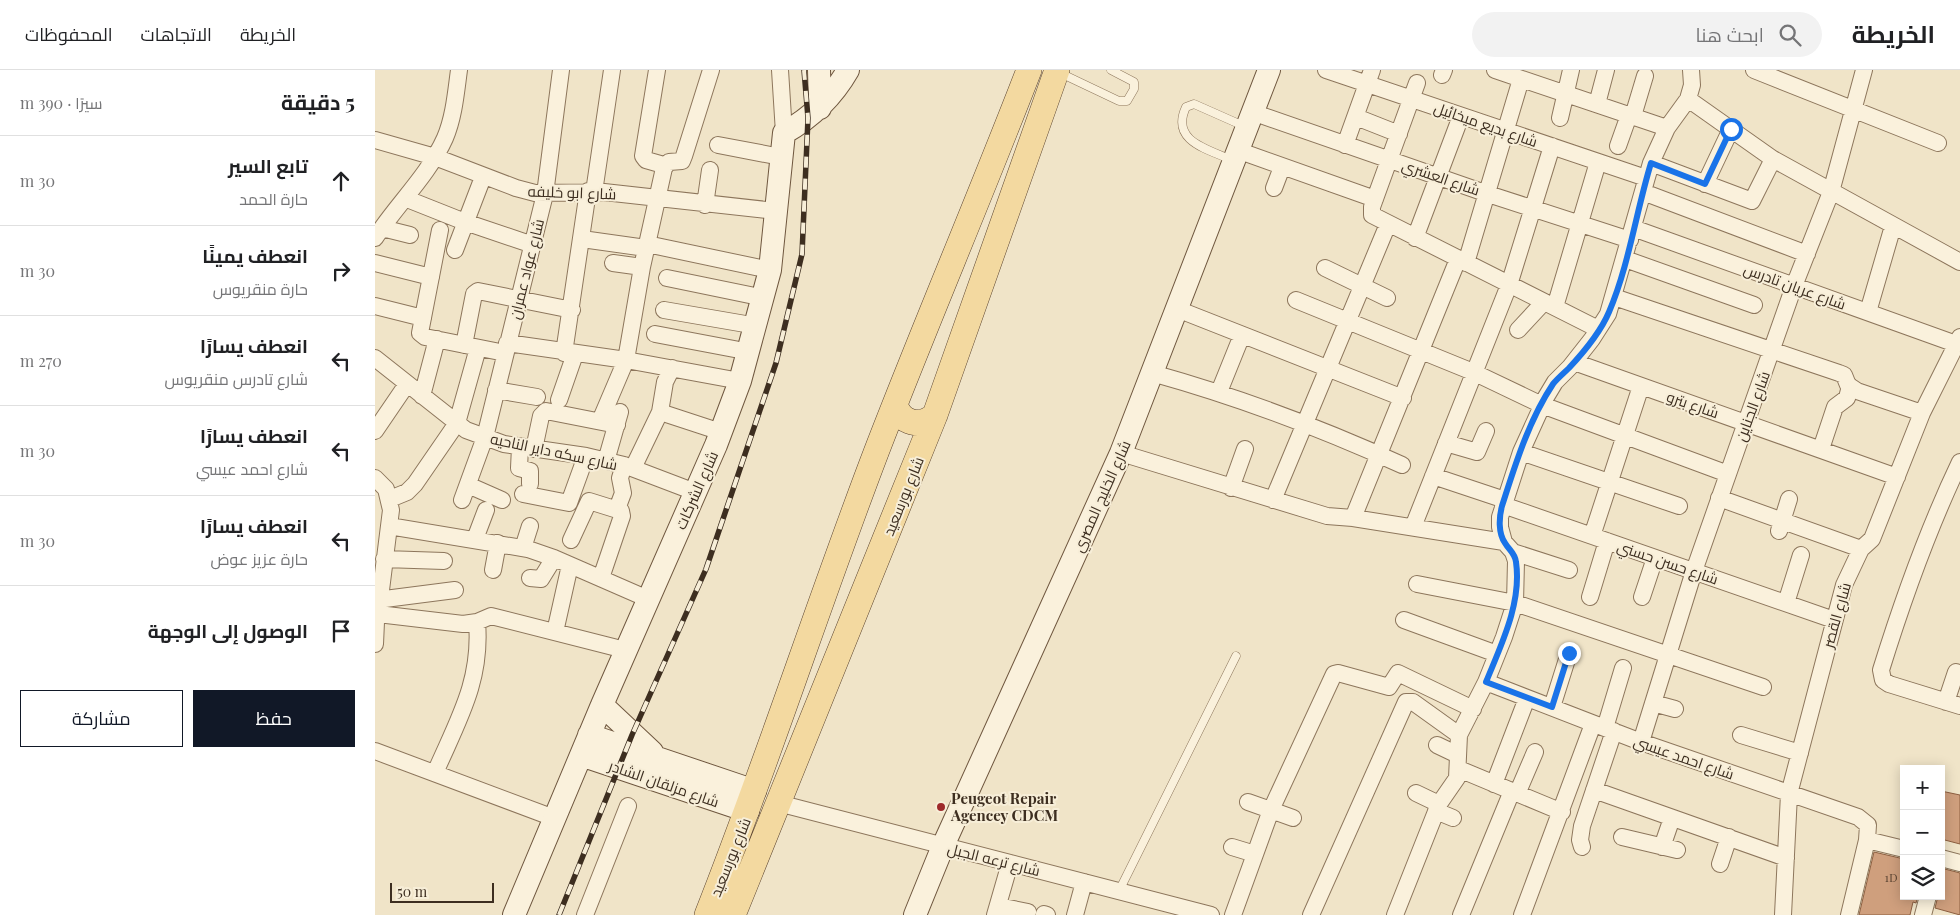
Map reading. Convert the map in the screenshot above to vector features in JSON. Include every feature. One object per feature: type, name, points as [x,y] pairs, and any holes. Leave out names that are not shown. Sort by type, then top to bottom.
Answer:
[{"type":"main road","name":"شارع بورسعيد","points":[[707,915],[752,801],[877,452],[975,212],[1029,70]]},
{"type":"main road","name":"شارع بورسعيد","points":[[733,915],[935,415],[1057,71]]},
{"type":"main road","points":[[975,212],[1002,223]]},
{"type":"main road","points":[[895,405],[902,418],[915,423],[923,423],[935,415]]},
{"type":"main road","points":[[877,452],[894,450],[918,458]]},
{"type":"street","points":[[377,233],[407,199],[435,157],[446,136],[453,112],[459,70]]},
{"type":"street","name":"شارع عواد عمران","points":[[502,500],[465,492],[485,437],[545,194],[561,70]]},
{"type":"street","points":[[559,400],[570,354],[572,310],[582,239],[612,70]]},
{"type":"street","points":[[657,70],[643,156],[646,160],[660,164],[664,168]]},
{"type":"street","points":[[600,421],[626,360],[642,267],[664,168],[669,162],[678,163],[682,161],[711,70]]},
{"type":"street","points":[[780,70],[784,133]]},
{"type":"street","points":[[819,70],[820,108]]},
{"type":"street","points":[[784,133],[820,108],[839,86],[848,70]]},
{"type":"street","name":"شارع الخليج المصري","points":[[915,915],[943,846],[1121,453],[1269,70]]},
{"type":"street","name":"شارع بديع ميخائيل","points":[[1326,70],[1370,77],[1412,99],[1647,178]]},
{"type":"street","points":[[1495,70],[1527,77],[1565,93],[1667,128]]},
{"type":"street","points":[[1560,118],[1571,70]]},
{"type":"street","points":[[1597,104],[1606,70]]},
{"type":"street","points":[[1395,915],[1437,808],[1454,785],[1459,762],[1459,735],[1486,682],[1515,603],[1517,568],[1499,528],[1503,503],[1521,452],[1542,405],[1555,382],[1574,362],[1608,314],[1647,178],[1667,128],[1688,99],[1692,85],[1691,70]]},
{"type":"street","points":[[1754,70],[1938,144]]},
{"type":"street","name":"شارع الجناين","points":[[1641,742],[1694,571],[1727,474],[1794,286],[1831,192],[1864,70]]},
{"type":"street","points":[[1617,146],[1645,76]]},
{"type":"street","points":[[1345,145],[1370,77]]},
{"type":"street","points":[[1353,518],[1421,351],[1462,261],[1488,194],[1506,131],[1527,77]]},
{"type":"street","points":[[1417,83],[1374,203],[1372,214],[1415,238],[1598,329]]},
{"type":"street","points":[[1688,99],[1773,159],[1960,262]]},
{"type":"street","points":[[1415,238],[1461,116]]},
{"type":"street","points":[[1356,117],[1399,134]]},
{"type":"street","name":"شارع العشري","points":[[1249,120],[1345,145],[1488,194],[1581,223],[1632,234]]},
{"type":"street","points":[[1705,184],[1731,129]]},
{"type":"street","name":"شارع الشركات","points":[[514,915],[625,650],[721,432],[741,381],[757,326],[770,270],[784,133]]},
{"type":"street","name":"شارع ابو خليفه","points":[[375,140],[435,157],[483,177],[516,188],[545,194],[591,192],[776,211]]},
{"type":"street","points":[[718,145],[781,157]]},
{"type":"street","points":[[1413,528],[1473,372],[1509,285],[1551,146]]},
{"type":"street","points":[[1235,156],[1282,166],[1374,203]]},
{"type":"street","points":[[1647,178],[1705,184],[1752,201],[1773,159]]},
{"type":"street","points":[[1518,330],[1549,305],[1581,223],[1598,162]]},
{"type":"street","points":[[1274,188],[1282,166]]},
{"type":"street","points":[[705,205],[710,170]]},
{"type":"street","points":[[455,250],[483,177]]},
{"type":"street","points":[[1647,178],[1807,254]]},
{"type":"street","points":[[407,199],[465,222],[533,245]]},
{"type":"street","points":[[1273,500],[1388,224]]},
{"type":"street","points":[[1868,312],[1893,226]]},
{"type":"street","points":[[440,230],[421,324],[422,336],[471,346],[626,360],[741,381]]},
{"type":"street","points":[[377,233],[410,235]]},
{"type":"street","name":"شارع عريان تادرس","points":[[1632,234],[1958,341]]},
{"type":"street","points":[[582,239],[647,246],[770,270]]},
{"type":"street","points":[[1625,259],[1754,305]]},
{"type":"street","points":[[375,263],[431,277]]},
{"type":"street","points":[[613,263],[642,267]]},
{"type":"street","points":[[1325,268],[1387,298]]},
{"type":"street","points":[[667,278],[764,298]]},
{"type":"street","points":[[390,499],[407,492],[415,484],[457,423],[471,346],[475,292],[480,291],[572,310]]},
{"type":"street","points":[[1614,297],[1839,373],[1844,375],[1850,386],[1857,391],[1922,414]]},
{"type":"street","points":[[1296,300],[1473,372],[1542,405],[1727,474]]},
{"type":"street","points":[[375,306],[421,324]]},
{"type":"street","points":[[1177,309],[1403,398]]},
{"type":"street","points":[[664,310],[757,326]]},
{"type":"street","points":[[655,334],[749,352]]},
{"type":"street","points":[[1219,392],[1242,335]]},
{"type":"street","points":[[422,396],[437,339]]},
{"type":"street","name":"شارع القصر","points":[[1783,915],[1789,794],[1843,585],[1861,549],[1872,538],[1922,414],[1958,341]]},
{"type":"street","name":"شارع سكه داير الناحيه","points":[[375,358],[457,423],[485,437],[527,448],[586,456],[606,461],[628,467],[695,492]]},
{"type":"street","name":"شارع بترو","points":[[1574,362],[1897,477]]},
{"type":"street","points":[[617,509],[623,490],[620,478],[660,412],[665,382],[672,368]]},
{"type":"street","points":[[1152,373],[1219,392],[1305,423],[1402,465]]},
{"type":"street","points":[[375,431],[407,384]]},
{"type":"street","points":[[1590,597],[1610,482],[1641,386]]},
{"type":"street","points":[[1821,449],[1835,408],[1847,398],[1850,386]]},
{"type":"street","points":[[496,390],[537,397]]},
{"type":"street","points":[[601,578],[622,516],[621,511],[590,501],[566,504],[526,489],[530,471],[519,468],[541,414],[546,411],[600,421],[618,418],[606,461]]},
{"type":"street","points":[[660,412],[721,432]]},
{"type":"street","points":[[1446,443],[1477,452],[1486,432]]},
{"type":"street","points":[[1231,488],[1245,449]]},
{"type":"street","points":[[1521,452],[1679,506]]},
{"type":"street","points":[[1121,453],[1327,516],[1353,518],[1413,528],[1509,547],[1569,570]]},
{"type":"street","points":[[571,540],[586,456]]},
{"type":"street","points":[[1956,672],[1953,704],[1889,684],[1883,680],[1881,670],[1911,578],[1960,462]]},
{"type":"street","name":"شارع حسن حسني","points":[[1433,476],[1599,539],[1834,620]]},
{"type":"street","points":[[375,478],[386,489],[390,499],[385,559],[380,598],[377,605],[375,644]]},
{"type":"street","points":[[1719,498],[1780,525],[1861,549]]},
{"type":"street","points":[[1780,525],[1789,499]]},
{"type":"street","points":[[475,539],[486,510]]},
{"type":"street","points":[[389,526],[448,534],[523,548],[554,558],[648,599]]},
{"type":"street","points":[[523,548],[530,526]]},
{"type":"street","points":[[385,559],[446,558],[448,534]]},
{"type":"street","points":[[493,570],[498,543]]},
{"type":"street","points":[[1786,603],[1801,555]]},
{"type":"street","points":[[530,578],[541,579],[554,558]]},
{"type":"street","points":[[1642,597],[1655,558]]},
{"type":"street","points":[[555,632],[571,565]]},
{"type":"street","points":[[1417,584],[1515,603],[1763,687]]},
{"type":"street","points":[[377,605],[455,590]]},
{"type":"street","points":[[377,605],[463,624],[477,622],[491,616],[625,650]]},
{"type":"street","points":[[1404,620],[1497,654]]},
{"type":"street","points":[[435,774],[471,688],[478,659],[477,622]]},
{"type":"street","points":[[1552,707],[1569,653]]},
{"type":"street","points":[[1582,847],[1580,840],[1582,826],[1594,790],[1604,728],[1623,668]]},
{"type":"street","points":[[1233,915],[1271,810],[1331,677],[1338,673],[1389,687]]},
{"type":"street","points":[[1459,735],[1413,702],[1406,702],[1389,693],[1389,687],[1395,675],[1400,674],[1473,709]]},
{"type":"street","name":"شارع احمد عيسي","points":[[1486,682],[1641,742],[1858,817],[1868,825],[1867,840]]},
{"type":"street","points":[[1494,784],[1527,698]]},
{"type":"street","points":[[1311,915],[1406,702]]},
{"type":"street","points":[[1653,703],[1675,709]]},
{"type":"street","points":[[602,705],[632,735],[662,760]]},
{"type":"street","points":[[1522,915],[1534,879],[1561,816],[1604,728]]},
{"type":"street","points":[[1741,735],[1800,753]]},
{"type":"street","name":"شارع مزلقان الشادر","points":[[585,745],[752,801]]},
{"type":"street","name":"شارع مزلقان الشادر","points":[[585,745],[662,760],[695,782]]},
{"type":"street","points":[[1437,745],[1459,762],[1494,784],[1515,792],[1582,826]]},
{"type":"street","points":[[375,751],[554,818]]},
{"type":"street","points":[[1461,915],[1515,792],[1535,752]]},
{"type":"street","points":[[1594,790],[1786,858]]},
{"type":"street","points":[[1416,793],[1453,818]]},
{"type":"street","points":[[1248,802],[1293,818]]},
{"type":"street","name":"شارع ترعه الجبل","points":[[778,804],[1119,891],[1160,909],[1211,915]]},
{"type":"street","points":[[585,915],[628,806]]},
{"type":"street","points":[[1621,837],[1669,849],[1672,818]]},
{"type":"street","points":[[1720,864],[1729,837]]},
{"type":"street","points":[[1849,915],[1867,840],[1900,848]]},
{"type":"street","points":[[1232,847],[1255,854]]},
{"type":"street","points":[[1945,859],[1960,863]]},
{"type":"street","points":[[1010,863],[996,910],[1040,914]]},
{"type":"street","points":[[1075,915],[1084,882]]},
{"type":"street","points":[[1923,915],[1927,900]]},
{"type":"lane","points":[[1057,71],[1119,101],[1127,101],[1135,90],[1134,82],[1111,70]]},
{"type":"lane","points":[[1235,156],[1191,141],[1181,123],[1181,117],[1186,106],[1194,104],[1249,120]]},
{"type":"lane","points":[[1119,891],[1236,656]]},
{"type":"building","points":[[1945,792],[1960,795],[1960,844],[1945,840]]},
{"type":"building","points":[[1874,852],[1900,858],[1900,900],[1917,900],[1916,903],[1913,902],[1910,915],[1859,915]]},
{"type":"building","points":[[1945,869],[1960,873],[1960,915],[1935,908],[1937,900],[1945,900]]},
{"type":"railway","points":[[559,915],[632,735],[706,569],[776,363],[802,254],[808,118],[804,70]]},
{"type":"place","name":"Peugeot Repair Agencey CDCM","points":[[941,807]]},
{"type":"route","points":[[1569,653],[1552,707],[1486,682],[1515,603],[1516,561],[1513,552],[1504,542],[1499,528],[1499,517],[1521,452],[1546,397],[1555,382],[1570,367],[1592,339],[1608,314],[1651,163],[1705,184],[1731,129]]}]
